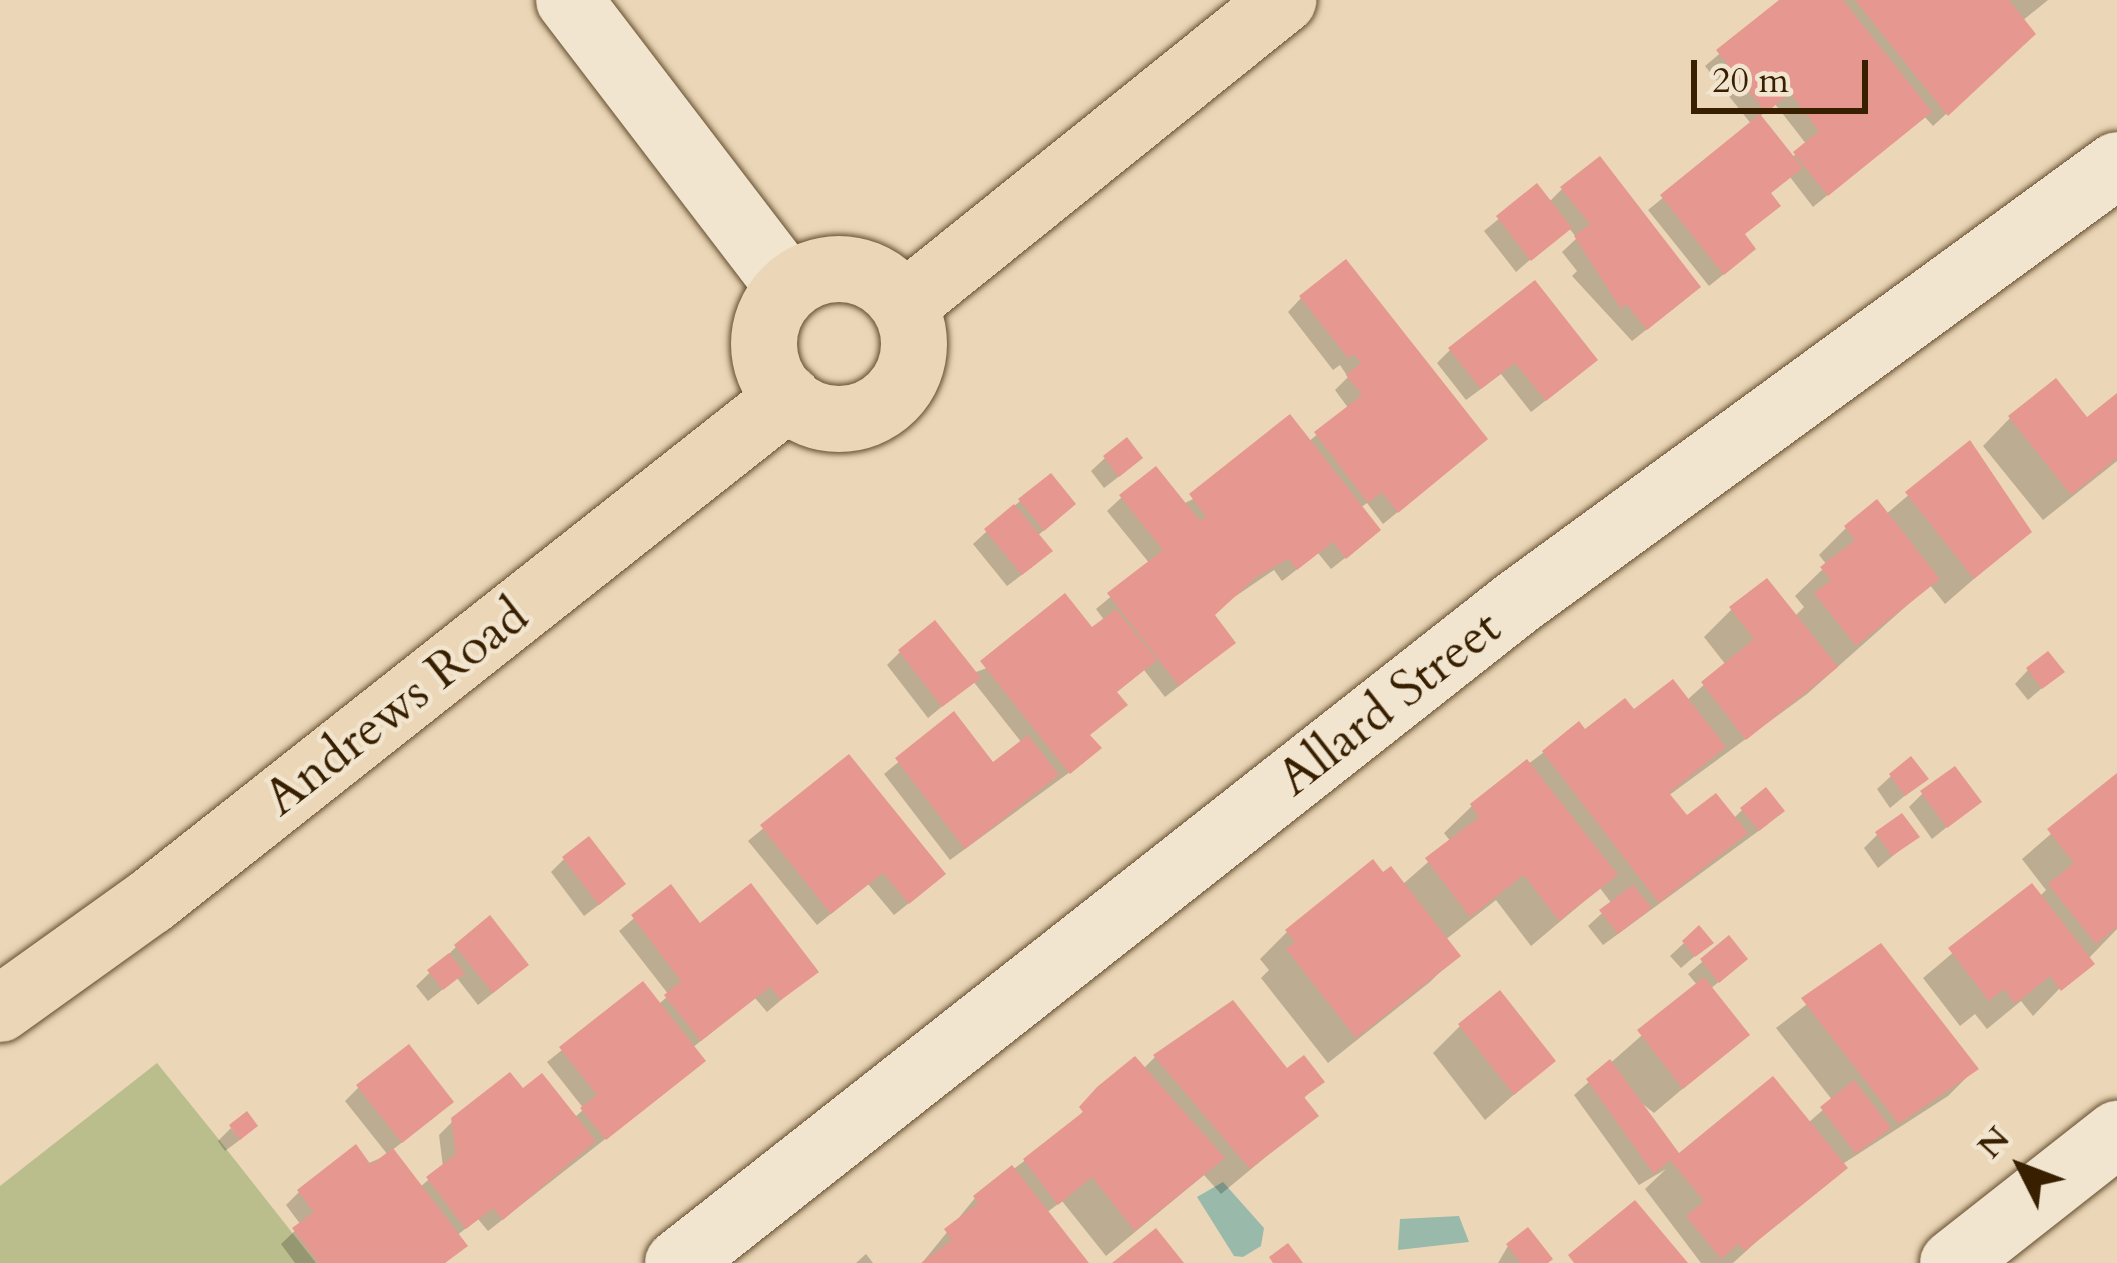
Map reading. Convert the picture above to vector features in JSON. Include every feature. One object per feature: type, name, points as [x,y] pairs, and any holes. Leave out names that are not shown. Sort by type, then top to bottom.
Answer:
[{"type":"main road","points":[[904,305],[1283,0]]},
{"type":"main road","points":[[851,270],[872,276],[904,305],[914,352],[895,394],[876,410],[830,418],[788,398],[773,379],[765,343],[789,288],[808,276],[851,270]]},
{"type":"main road","name":"Andrews Road","points":[[0,1009],[151,902],[788,398]]},
{"type":"street","points":[[569,0],[789,288]]},
{"type":"street","name":"Allard Street","points":[[678,1263],[1518,602],[2117,165]]},
{"type":"street","points":[[1953,1263],[2117,1134]]},
{"type":"green space","points":[[157,1063],[316,1263],[0,1263],[0,1186]]},
{"type":"shaded area","points":[[1223,1182],[1264,1228],[1261,1246],[1243,1257],[1234,1256],[1197,1197]]},
{"type":"shaded area","points":[[1459,1216],[1469,1242],[1398,1250],[1400,1219]]},
{"type":"building","points":[[1779,0],[1843,0],[1932,112],[1828,196],[1793,152],[1819,131],[1790,93],[1766,113],[1716,50]]},
{"type":"building","points":[[1855,0],[2009,0],[2036,34],[1948,116]]},
{"type":"building","points":[[1760,114],[1803,168],[1771,193],[1781,206],[1745,234],[1756,249],[1724,275],[1660,195]]},
{"type":"building","points":[[1600,156],[1701,287],[1647,330],[1626,304],[1621,309],[1574,236],[1590,224],[1560,187]]},
{"type":"building","points":[[1537,183],[1572,228],[1531,261],[1496,216]]},
{"type":"building","points":[[1346,259],[1488,439],[1398,513],[1382,492],[1368,503],[1314,432],[1362,395],[1346,375],[1361,363],[1354,354],[1348,358],[1299,296]]},
{"type":"building","points":[[1535,280],[1598,360],[1546,401],[1515,363],[1481,389],[1448,348]]},
{"type":"building","points":[[2056,378],[2087,417],[2117,393],[2117,458],[2071,495],[2008,416]]},
{"type":"building","points":[[1290,414],[1381,530],[1346,559],[1333,542],[1297,570],[1288,559],[1255,578],[1215,615],[1236,643],[1179,686],[1107,593],[1163,550],[1119,495],[1156,466],[1200,521],[1206,516],[1189,494]]},
{"type":"building","points":[[1127,437],[1143,458],[1119,477],[1103,456]]},
{"type":"building","points":[[1970,440],[2032,532],[1974,579],[1905,492]]},
{"type":"building","points":[[1051,473],[1076,504],[1044,531],[1018,499]]},
{"type":"building","points":[[1877,499],[1940,579],[1856,646],[1814,593],[1831,580],[1820,567],[1855,540],[1844,526]]},
{"type":"building","points":[[1014,504],[1053,551],[1022,575],[984,529]]},
{"type":"building","points":[[1767,578],[1838,667],[1746,740],[1701,682],[1754,639],[1729,607]]},
{"type":"building","points":[[1065,593],[1092,627],[1116,609],[1157,660],[1117,692],[1128,705],[1090,735],[1102,748],[1070,774],[980,661]]},
{"type":"building","points":[[935,620],[981,678],[942,707],[898,650]]},
{"type":"building","points":[[2048,651],[2065,672],[2042,689],[2026,668]]},
{"type":"building","points":[[1673,679],[1726,747],[1669,793],[1687,815],[1716,793],[1748,833],[1659,903],[1542,751],[1579,721],[1585,729],[1625,698],[1634,709]]},
{"type":"building","points":[[954,711],[993,762],[1028,735],[1059,775],[965,849],[895,758]]},
{"type":"building","points":[[849,754],[946,874],[909,904],[883,873],[831,914],[760,825]]},
{"type":"building","points":[[1911,756],[1929,779],[1905,796],[1889,774]]},
{"type":"building","points":[[1527,759],[1618,875],[1559,921],[1524,875],[1470,917],[1425,858],[1479,817],[1470,804]]},
{"type":"building","points":[[1955,766],[1982,802],[1947,828],[1920,791]]},
{"type":"building","points":[[2117,773],[2117,927],[2096,944],[2048,884],[2074,863],[2047,829]]},
{"type":"building","points":[[1766,787],[1785,811],[1759,831],[1740,808]]},
{"type":"building","points":[[1902,813],[1920,837],[1892,856],[1875,832]]},
{"type":"building","points":[[589,836],[626,884],[599,905],[562,857]]},
{"type":"building","points":[[1373,859],[1383,872],[1391,866],[1461,956],[1356,1038],[1286,949],[1295,942],[1285,930]]},
{"type":"building","points":[[751,883],[819,972],[781,1000],[770,987],[701,1041],[664,995],[681,981],[631,915],[671,884],[700,923]]},
{"type":"building","points":[[2032,883],[2095,964],[2061,991],[2050,976],[2015,1004],[2004,989],[1989,1001],[1948,948]]},
{"type":"building","points":[[1633,885],[1652,908],[1618,934],[1599,910]]},
{"type":"building","points":[[490,915],[529,965],[493,993],[454,945]]},
{"type":"building","points":[[1699,925],[1714,943],[1695,957],[1682,941]]},
{"type":"building","points":[[1729,935],[1748,959],[1719,983],[1700,959]]},
{"type":"building","points":[[1881,943],[1979,1069],[1899,1124],[1801,998]]},
{"type":"building","points":[[449,953],[465,973],[443,990],[427,970]]},
{"type":"building","points":[[1704,977],[1750,1035],[1683,1089],[1637,1030]]},
{"type":"building","points":[[643,981],[706,1061],[606,1140],[580,1108],[597,1095],[559,1047]]},
{"type":"building","points":[[1500,990],[1556,1061],[1514,1095],[1458,1024]]},
{"type":"building","points":[[1233,1000],[1287,1068],[1304,1055],[1325,1082],[1304,1097],[1319,1116],[1250,1169],[1153,1055]]},
{"type":"building","points":[[409,1044],[454,1102],[402,1143],[356,1085]]},
{"type":"building","points":[[1135,1056],[1225,1158],[1135,1231],[1092,1177],[1058,1205],[1023,1159],[1083,1112],[1079,1107],[1097,1087]]},
{"type":"building","points":[[1610,1059],[1679,1153],[1773,1076],[1848,1168],[1745,1251],[1738,1244],[1721,1259],[1686,1216],[1704,1201],[1670,1160],[1654,1174],[1586,1079]]},
{"type":"building","points":[[510,1072],[523,1088],[542,1073],[596,1141],[503,1220],[493,1208],[466,1229],[426,1177],[456,1154],[451,1118]]},
{"type":"building","points":[[1854,1080],[1891,1128],[1856,1154],[1820,1107]]},
{"type":"building","points":[[247,1111],[258,1126],[240,1140],[229,1125]]},
{"type":"building","points":[[356,1144],[371,1165],[393,1148],[468,1246],[445,1263],[319,1263],[292,1228],[314,1212],[297,1190]]},
{"type":"building","points":[[1012,1165],[1089,1263],[921,1263],[952,1240],[944,1229],[978,1203],[973,1196]]},
{"type":"building","points":[[1635,1200],[1688,1263],[1574,1263],[1568,1255]]},
{"type":"building","points":[[1528,1227],[1553,1259],[1548,1263],[1521,1263],[1506,1244]]},
{"type":"building","points":[[1156,1228],[1184,1263],[1112,1263]]},
{"type":"building","points":[[1288,1243],[1303,1263],[1273,1263],[1269,1257]]}]
